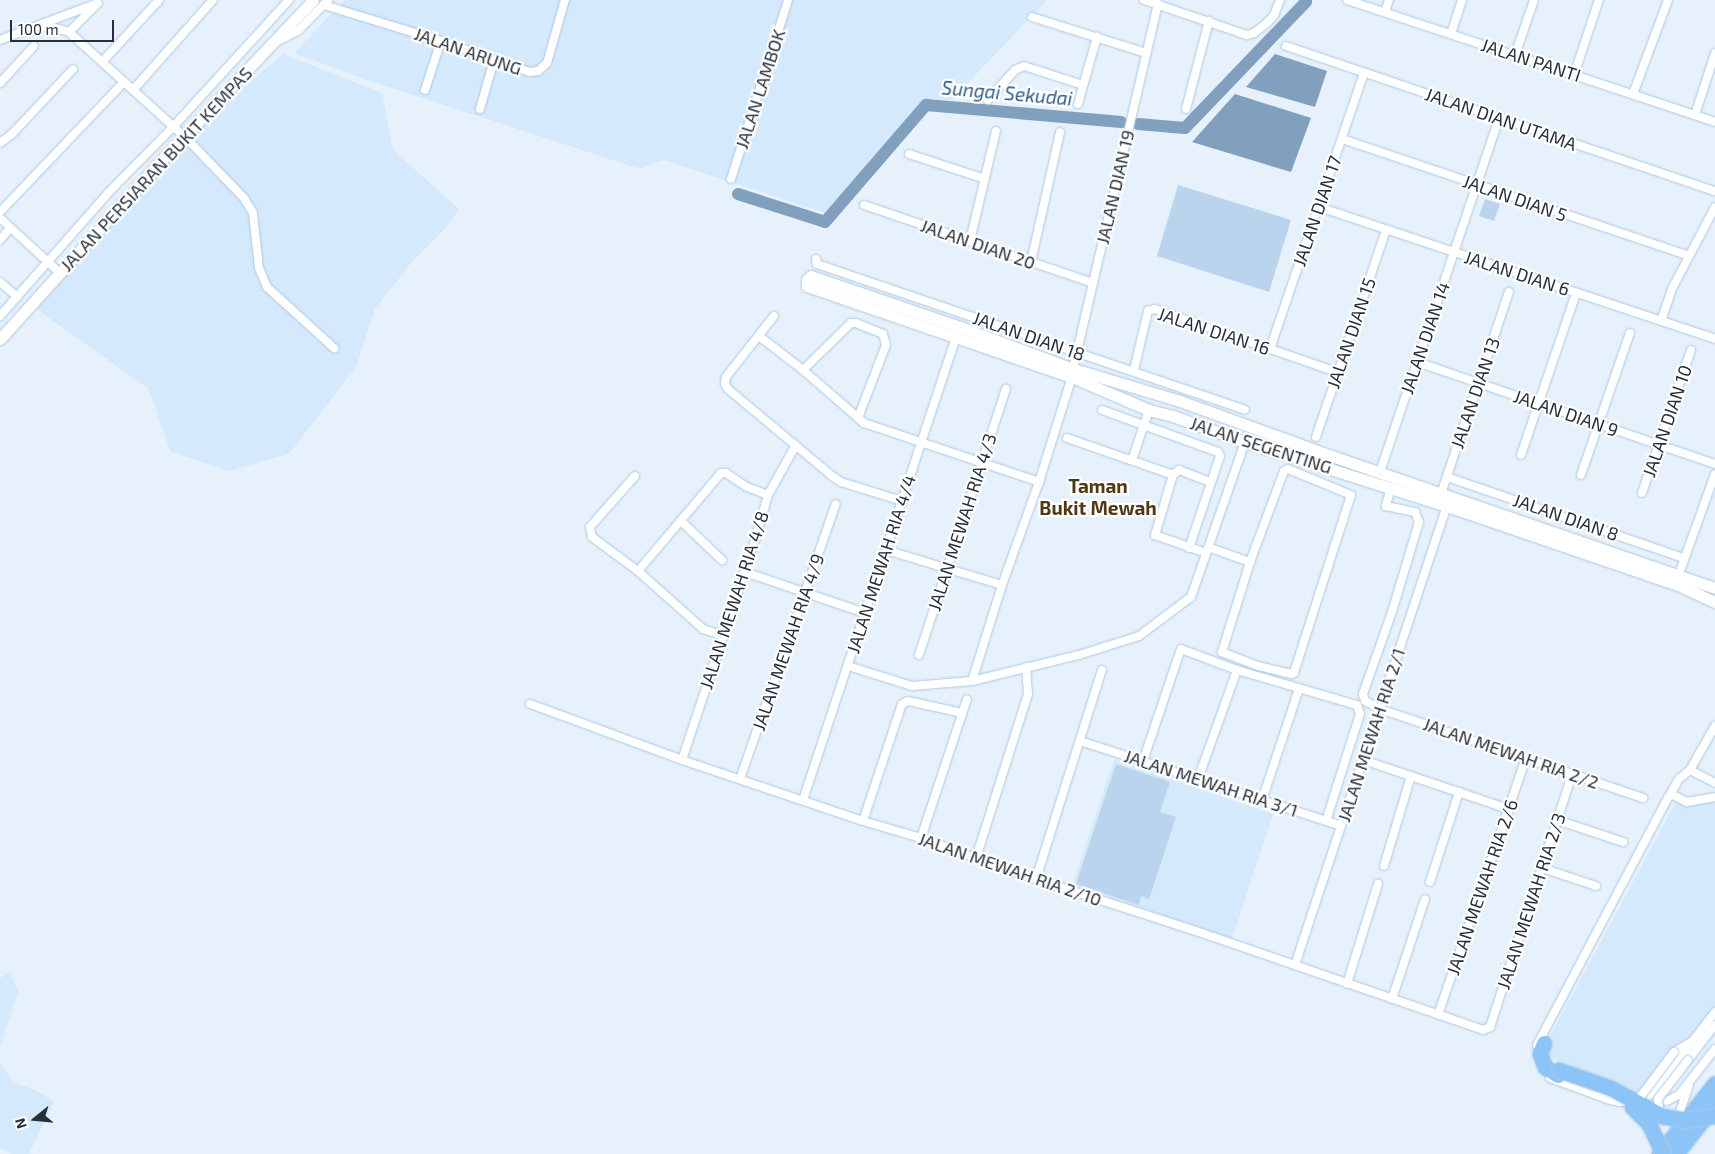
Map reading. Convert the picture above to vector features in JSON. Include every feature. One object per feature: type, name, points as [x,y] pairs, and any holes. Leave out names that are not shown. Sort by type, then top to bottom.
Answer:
[{"type":"highway","points":[[1546,1054],[1544,1043],[1540,1053],[1545,1067],[1616,1095],[1631,1106],[1649,1124],[1656,1136],[1661,1154]]},
{"type":"highway","points":[[1559,1073],[1612,1088],[1662,1116],[1686,1120],[1715,1116]]},
{"type":"highway","points":[[1661,1154],[1671,1138],[1715,1082]]},
{"type":"highway","points":[[1676,1154],[1715,1104]]},
{"type":"street","points":[[102,62],[159,0]]},
{"type":"street","points":[[133,90],[213,0]]},
{"type":"street","points":[[0,316],[108,193],[173,127],[289,0]]},
{"type":"street","name":"JALAN ARUNG","points":[[322,2],[440,40],[530,72],[538,71],[547,63],[565,0]]},
{"type":"street","name":"JALAN LAMBOK","points":[[731,179],[788,0]]},
{"type":"street","points":[[1144,0],[1247,35],[1254,33],[1274,15],[1280,0]]},
{"type":"street","name":"JALAN PANTI","points":[[1347,0],[1715,122]]},
{"type":"street","points":[[1385,12],[1390,0]]},
{"type":"street","points":[[1451,34],[1462,0]]},
{"type":"street","points":[[1515,55],[1534,0]]},
{"type":"street","points":[[1574,75],[1600,0]]},
{"type":"street","points":[[1633,94],[1668,0]]},
{"type":"street","points":[[69,32],[98,1]]},
{"type":"street","points":[[0,40],[98,1]]},
{"type":"street","name":"JALAN PERSIARAN BUKIT KEMPAS","points":[[0,339],[275,42],[322,2]]},
{"type":"street","name":"JALAN DIAN 19","points":[[972,681],[1002,585],[1039,482],[1072,373],[1158,4]]},
{"type":"street","points":[[1032,17],[1146,53]]},
{"type":"street","points":[[1186,109],[1208,21]]},
{"type":"street","points":[[34,27],[52,27],[69,32],[185,137],[244,198],[253,213],[259,268],[267,287],[334,348]]},
{"type":"street","points":[[1078,104],[1097,37]]},
{"type":"street","points":[[425,90],[440,40]]},
{"type":"street","points":[[0,83],[34,46]]},
{"type":"street","name":"JALAN DIAN UTAMA","points":[[1286,46],[1715,190]]},
{"type":"street","points":[[1695,115],[1715,53]]},
{"type":"street","points":[[480,109],[494,60]]},
{"type":"street","points":[[988,100],[1016,70],[1024,66],[1084,85]]},
{"type":"street","points":[[0,143],[12,134],[73,69]]},
{"type":"street","name":"JALAN DIAN 17","points":[[1270,349],[1364,73]]},
{"type":"street","points":[[0,212],[124,82]]},
{"type":"street","name":"JALAN DIAN 14","points":[[1380,472],[1499,119]]},
{"type":"street","points":[[970,241],[996,131]]},
{"type":"street","points":[[1031,262],[1060,132]]},
{"type":"street","name":"JALAN DIAN 5","points":[[1342,139],[1689,256]]},
{"type":"street","points":[[909,154],[985,179]]},
{"type":"street","name":"JALAN DIAN 20","points":[[864,205],[1093,284]]},
{"type":"street","name":"JALAN DIAN 6","points":[[1318,207],[1715,339]]},
{"type":"street","points":[[1661,322],[1673,287],[1715,208]]},
{"type":"street","points":[[0,218],[60,273]]},
{"type":"street","points":[[0,240],[10,228]]},
{"type":"street","name":"JALAN DIAN 15","points":[[1316,437],[1386,230]]},
{"type":"street","name":"JALAN DIAN 18","points":[[816,259],[817,264],[1134,370],[1245,410]]},
{"type":"street","name":"JALAN SEGENTING","points":[[809,281],[1072,373],[1174,400],[1715,588]]},
{"type":"street","points":[[0,282],[17,297]]},
{"type":"street","name":"JALAN DIAN 13","points":[[1441,494],[1509,292]]},
{"type":"street","points":[[1521,455],[1576,293]]},
{"type":"street","name":"JALAN DIAN 16","points":[[1134,370],[1148,311],[1151,310],[1338,372]]},
{"type":"street","points":[[774,316],[726,377],[725,384],[796,446],[841,482],[902,501]]},
{"type":"street","points":[[803,370],[851,323],[856,323],[883,334],[886,345],[858,418]]},
{"type":"street","name":"JALAN MEWAH RIA 4/4","points":[[803,800],[958,332]]},
{"type":"street","points":[[1582,475],[1630,333]]},
{"type":"street","points":[[760,336],[803,370],[864,423],[1039,482]]},
{"type":"street","name":"JALAN DIAN 10","points":[[1642,493],[1691,350]]},
{"type":"street","name":"JALAN DIAN 9","points":[[1417,362],[1715,464]]},
{"type":"street","name":"JALAN SEGENTING","points":[[1072,373],[1149,410],[1173,416],[1245,442],[1447,506],[1708,600]]},
{"type":"street","name":"JALAN MEWAH RIA 4/3","points":[[919,655],[1006,389]]},
{"type":"street","points":[[1173,416],[1182,411],[1182,406],[1174,400]]},
{"type":"street","points":[[1102,410],[1216,450],[1220,456],[1190,548]]},
{"type":"street","points":[[1132,460],[1149,410]]},
{"type":"street","points":[[1212,430],[1208,427],[1206,419],[1208,416],[1218,415]]},
{"type":"street","points":[[1067,438],[1173,475]]},
{"type":"street","points":[[848,666],[912,686],[972,681],[1078,655],[1139,636],[1191,597],[1245,442]]},
{"type":"street","name":"JALAN MEWAH RIA 4/8","points":[[682,760],[745,572],[768,494],[796,446]]},
{"type":"street","points":[[1288,469],[1350,494],[1294,673],[1288,674],[1258,666],[1222,652],[1250,562],[1284,471],[1288,469]]},
{"type":"street","points":[[1211,482],[1179,470],[1173,475],[1155,535],[1190,548],[1207,550],[1250,562]]},
{"type":"street","points":[[638,572],[721,473],[726,473],[747,487],[768,494]]},
{"type":"street","points":[[1708,600],[1690,588],[1679,574],[1715,474]]},
{"type":"street","points":[[635,476],[590,527],[591,534],[703,629],[722,636]]},
{"type":"street","name":"JALAN DIAN 8","points":[[1447,477],[1684,558]]},
{"type":"street","points":[[1380,709],[1365,701],[1363,694],[1392,612],[1419,522],[1415,512],[1386,506],[1391,487]]},
{"type":"street","name":"JALAN MEWAH RIA 4/9","points":[[740,779],[836,504]]},
{"type":"street","name":"JALAN MEWAH RIA 2/1","points":[[1295,965],[1447,506]]},
{"type":"street","points":[[681,521],[722,560]]},
{"type":"street","points":[[886,550],[1002,585]]},
{"type":"street","points":[[745,572],[865,613]]},
{"type":"street","points":[[1143,761],[1181,649],[1237,670],[1357,705],[1360,709],[1360,714],[1326,821]]},
{"type":"street","points":[[976,858],[1028,694],[1026,667]]},
{"type":"street","points":[[1036,878],[1102,670]]},
{"type":"street","points":[[1198,779],[1237,670]]},
{"type":"street","points":[[1262,800],[1299,689]]},
{"type":"street","points":[[921,838],[967,699]]},
{"type":"street","points":[[863,821],[902,704],[908,701],[962,713]]},
{"type":"street","name":"JALAN MEWAH RIA 2/10","points":[[530,704],[682,760],[863,821],[921,838],[1482,1030],[1490,1027]]},
{"type":"street","name":"JALAN MEWAH RIA 2/2","points":[[1380,709],[1643,798]]},
{"type":"street","points":[[1715,726],[1690,770],[1679,779],[1535,1049],[1537,1064],[1541,1072],[1558,1082],[1620,1102],[1642,1102],[1654,1091],[1715,1012]]},
{"type":"street","name":"JALAN MEWAH RIA 3/1","points":[[1080,741],[1341,826]]},
{"type":"street","name":"JALAN MEWAH RIA 2/6","points":[[1438,1015],[1526,758]]},
{"type":"street","points":[[1363,760],[1509,810]]},
{"type":"street","points":[[1690,770],[1715,783]]},
{"type":"street","name":"JALAN MEWAH RIA 2/3","points":[[1490,1027],[1572,774]]},
{"type":"street","points":[[1384,866],[1411,776]]},
{"type":"street","points":[[1430,882],[1459,792]]},
{"type":"street","points":[[1671,794],[1687,802],[1715,797]]},
{"type":"street","points":[[1557,820],[1622,842]]},
{"type":"street","points":[[1542,868],[1596,886]]},
{"type":"street","points":[[1346,984],[1378,884]]},
{"type":"street","points":[[1392,999],[1424,898]]},
{"type":"street","points":[[1662,1116],[1657,1107],[1658,1099],[1715,1025]]},
{"type":"street","points":[[1640,1105],[1641,1096],[1674,1052],[1693,1041]]},
{"type":"street","points":[[1667,1101],[1679,1095],[1715,1049]]},
{"type":"street","points":[[1671,1138],[1691,1082]]},
{"type":"street","points":[[1654,1091],[1667,1101],[1674,1109],[1678,1118]]},
{"type":"shaded area","points":[[345,0],[1047,0],[951,101],[926,99],[826,213],[663,160],[640,169],[364,79],[294,53]]},
{"type":"shaded area","points":[[283,54],[382,93],[393,150],[459,209],[444,230],[411,263],[375,309],[356,367],[289,454],[228,471],[170,451],[149,389],[32,306],[185,137]]},
{"type":"shaded area","points":[[1275,54],[1327,71],[1315,107],[1246,87]]},
{"type":"shaded area","points":[[1235,94],[1311,118],[1291,172],[1192,142]]},
{"type":"shaded area","points":[[1178,185],[1291,220],[1269,292],[1157,256]]},
{"type":"shaded area","points":[[1485,199],[1500,204],[1494,221],[1479,216]]},
{"type":"shaded area","points":[[1114,759],[1273,814],[1232,939],[1073,885]]},
{"type":"shaded area","points":[[1116,764],[1170,782],[1160,812],[1176,817],[1149,899],[1141,896],[1139,905],[1076,884]]},
{"type":"shaded area","points":[[1715,801],[1715,1006],[1644,1098],[1562,1066],[1549,1055],[1547,1042],[1676,802],[1686,807]]},
{"type":"shaded area","points":[[10,972],[18,992],[0,1046],[0,978]]},
{"type":"shaded area","points":[[0,1061],[13,1082],[37,1091],[54,1102],[29,1154],[13,1154],[0,1148]]},
{"type":"waterway","name":"Sungai Sekudai","points":[[1138,124],[1185,128],[1306,2]]},
{"type":"waterway","name":"Sungai Sekudai","points":[[738,194],[825,222],[926,105],[1121,122]]},
{"type":"district","name":"Taman Bukit Mewah","points":[[1098,497]]}]
